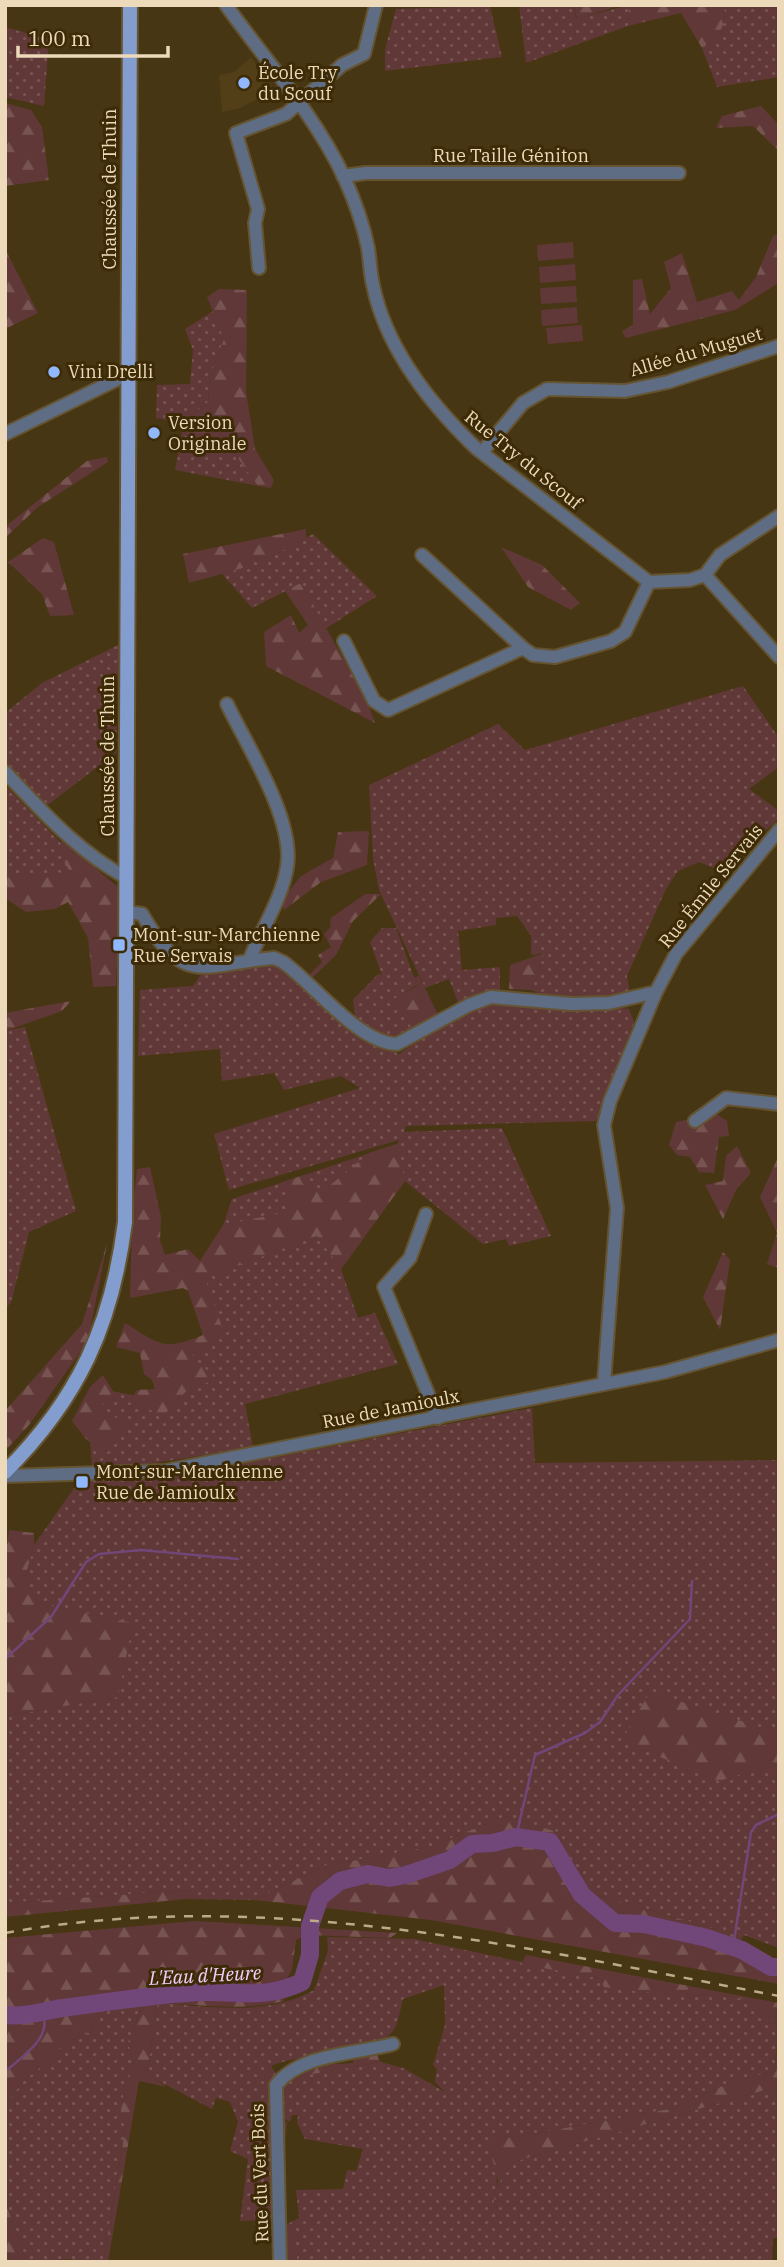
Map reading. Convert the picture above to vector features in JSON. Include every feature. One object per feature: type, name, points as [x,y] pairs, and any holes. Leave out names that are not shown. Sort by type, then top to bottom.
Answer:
[{"type":"main road","name":"Chaussée de Thuin","points":[[5,1474],[44,1431],[88,1363],[100,1335],[120,1265],[125,1222],[130,5]]},
{"type":"street","name":"Rue Try du Scouf","points":[[226,5],[320,133],[343,176],[361,220],[381,311],[402,360],[451,424],[481,452],[649,582]]},
{"type":"street","points":[[259,268],[256,223],[258,209],[236,133],[286,114],[296,102],[342,65],[364,54],[376,5]]},
{"type":"street","name":"Rue Taille Géniton","points":[[343,176],[366,173],[679,173]]},
{"type":"street","name":"Allée du Muguet","points":[[481,452],[523,403],[547,389],[566,387],[625,391],[668,382],[779,346]]},
{"type":"street","points":[[5,434],[128,374]]},
{"type":"street","points":[[422,555],[523,649],[533,655],[555,657],[611,641],[625,632],[649,582],[705,575],[720,555],[779,516]]},
{"type":"street","points":[[705,575],[779,657]]},
{"type":"street","points":[[344,640],[374,701],[388,710],[523,649]]},
{"type":"street","points":[[227,704],[283,821],[288,844],[287,869],[280,891],[249,961]]},
{"type":"street","points":[[5,772],[68,836],[107,867],[127,878]]},
{"type":"street","name":"Rue Émile Servais","points":[[604,1382],[617,1208],[604,1125],[610,1101],[656,992],[676,954],[779,830]]},
{"type":"street","points":[[127,912],[142,914],[162,948],[190,967],[205,968],[274,958],[283,961],[353,1023],[377,1039],[394,1044],[491,997],[572,1004],[609,1003],[656,992]]},
{"type":"street","points":[[695,1121],[726,1098],[779,1104]]},
{"type":"street","points":[[426,1214],[410,1258],[384,1287],[438,1418]]},
{"type":"street","name":"Rue de Jamioulx","points":[[5,1474],[165,1471],[665,1372],[779,1340]]},
{"type":"street","name":"Rue du Vert Bois","points":[[280,2262],[276,2085],[286,2072],[300,2064],[393,2043]]},
{"type":"shaded area","name":"École Try du Scouf","points":[[251,57],[275,90],[240,108],[222,112],[219,75],[234,72]]},
{"type":"green space","points":[[519,5],[573,5],[576,19],[629,5],[628,26],[526,63]]},
{"type":"green space","points":[[573,5],[622,5],[577,19]]},
{"type":"green space","points":[[629,5],[724,5],[723,25],[717,35],[702,48],[681,13],[628,26]]},
{"type":"green space","points":[[724,5],[779,5],[779,77],[717,87],[702,48],[723,25]]},
{"type":"green space","points":[[490,6],[502,57],[385,71],[385,49],[396,9]]},
{"type":"green space","points":[[5,27],[49,39],[44,106],[5,97]]},
{"type":"green space","points":[[5,103],[31,110],[42,127],[49,180],[5,186]]},
{"type":"green space","points":[[761,106],[779,125],[779,151],[753,126],[716,128],[722,116]]},
{"type":"green space","points":[[779,233],[777,284],[735,310],[626,338],[622,331],[633,325],[633,280],[642,279],[650,314],[671,288],[664,262],[682,253],[697,302],[732,291],[739,300],[756,277],[773,236]]},
{"type":"green space","points":[[573,242],[574,258],[538,261],[537,245]]},
{"type":"green space","points":[[5,249],[38,313],[5,329]]},
{"type":"green space","points":[[575,264],[576,280],[540,283],[539,267]]},
{"type":"green space","points":[[576,286],[577,302],[541,304],[540,288]]},
{"type":"green space","points":[[219,289],[247,290],[246,391],[255,449],[274,480],[271,488],[258,486],[219,432],[206,448],[190,443],[182,423],[208,402],[210,376],[224,339],[207,297]]},
{"type":"green space","points":[[577,307],[578,323],[542,326],[541,310]]},
{"type":"green space","points":[[213,311],[224,339],[210,376],[208,402],[182,423],[156,418],[157,385],[190,384],[193,350],[185,329]]},
{"type":"green space","points":[[582,325],[583,341],[548,344],[546,328]]},
{"type":"green space","points":[[183,427],[190,443],[218,431],[258,486],[175,470]]},
{"type":"green space","points":[[107,457],[108,462],[38,507],[5,538],[5,527],[87,461]]},
{"type":"green space","points":[[306,529],[306,538],[269,558],[252,557],[243,568],[189,583],[183,554]]},
{"type":"green space","points":[[313,534],[377,596],[325,629],[301,583],[252,608],[222,574],[243,568],[252,557],[269,558]]},
{"type":"green space","points":[[43,538],[54,542],[74,615],[50,616],[42,594],[8,562]]},
{"type":"green space","points":[[501,547],[542,565],[580,603],[571,610],[528,587]]},
{"type":"green space","points":[[301,583],[367,701],[375,723],[266,666],[264,632],[291,615],[299,633],[308,625],[285,591]]},
{"type":"green space","points":[[120,644],[116,698],[117,752],[45,807],[5,762],[5,713],[42,683]]},
{"type":"green space","points":[[743,686],[779,738],[779,767],[749,789],[779,811],[779,819],[718,870],[699,862],[678,871],[666,889],[627,976],[630,994],[567,1000],[532,990],[544,953],[531,955],[531,936],[517,916],[496,918],[496,925],[458,931],[462,970],[500,967],[500,990],[459,1005],[449,979],[425,988],[379,890],[373,859],[369,785],[498,724],[525,750]]},
{"type":"green space","points":[[5,785],[65,847],[83,879],[5,896]]},
{"type":"green space","points":[[369,831],[367,865],[321,882],[284,910],[281,901],[301,876],[333,858],[338,832]]},
{"type":"green space","points":[[63,840],[120,889],[116,986],[93,987],[88,938],[68,902],[55,909],[26,912],[5,898],[5,877],[70,872],[57,849]]},
{"type":"green space","points":[[365,894],[381,894],[353,921],[336,955],[310,980],[307,977],[322,962],[318,955],[331,947],[324,934],[330,928],[331,918]]},
{"type":"green space","points":[[382,928],[396,928],[417,985],[393,1000],[415,1032],[395,1041],[356,1022],[353,1000],[378,974],[382,975],[370,942]]},
{"type":"green space","points":[[544,953],[532,990],[509,989],[510,965]]},
{"type":"green space","points":[[276,962],[371,1041],[399,1054],[442,1024],[490,1001],[609,1006],[629,1009],[634,1022],[596,1121],[406,1126],[404,1132],[502,1128],[551,1236],[509,1246],[506,1239],[483,1244],[405,1181],[341,1269],[358,1318],[375,1313],[398,1364],[245,1404],[253,1447],[155,1463],[92,1469],[90,1438],[95,1388],[170,1402],[186,1352],[220,1335],[205,1278],[232,1199],[397,1144],[399,1140],[229,1190],[214,1134],[360,1088],[341,1076],[284,1090],[274,1073],[222,1081],[220,1049],[138,1056],[140,990],[193,986],[202,973]]},
{"type":"green space","points":[[419,976],[440,1019],[415,1032],[392,1000],[417,986],[414,978]]},
{"type":"green space","points":[[71,1001],[62,1011],[5,1031],[5,1013]]},
{"type":"green space","points":[[25,1027],[76,1211],[29,1232],[11,1303],[5,1308],[5,1031]]},
{"type":"green space","points":[[716,1114],[727,1121],[729,1136],[719,1137],[714,1173],[699,1172],[690,1157],[677,1155],[669,1145],[676,1122]]},
{"type":"green space","points":[[397,1144],[405,1181],[341,1269],[317,1236],[205,1278],[224,1333],[192,1356],[214,1377],[210,1382],[190,1387],[164,1415],[128,1402],[137,1390],[155,1389],[152,1380],[144,1374],[140,1353],[116,1347],[125,1323],[162,1343],[179,1343],[203,1335],[188,1291],[183,1288],[130,1298],[132,1216],[137,1169],[150,1167],[161,1217],[160,1241],[165,1255],[188,1249],[200,1261],[223,1225],[292,1211],[282,1182],[304,1175],[321,1193],[369,1153]]},
{"type":"green space","points":[[737,1146],[751,1173],[736,1190],[723,1219],[705,1185],[723,1181],[726,1156]]},
{"type":"green space","points":[[779,1155],[779,1268],[767,1264],[777,1233],[760,1197]]},
{"type":"green space","points":[[107,1244],[88,1341],[29,1425],[5,1451],[5,1411],[82,1324]]},
{"type":"green space","points":[[723,1252],[730,1260],[720,1330],[703,1297]]},
{"type":"green space","points":[[103,1375],[116,1396],[103,1402],[99,1414],[122,1419],[129,1427],[105,1455],[85,1438],[72,1421],[90,1387]]},
{"type":"green space","points":[[532,1408],[535,1463],[779,1460],[779,1948],[744,1935],[740,1941],[715,1929],[583,1891],[557,1832],[506,1816],[429,1847],[324,1866],[255,1900],[186,1899],[191,1890],[5,1903],[5,1716],[117,1697],[132,1623],[38,1603],[25,1577],[34,1545],[79,1481],[161,1479]]},
{"type":"green space","points":[[9,1530],[34,1533],[34,1545],[25,1577],[38,1603],[133,1623],[118,1697],[5,1716],[5,1557]]},
{"type":"green space","points":[[650,1692],[779,1733],[779,1775],[759,1769],[719,1781],[621,1741]]},
{"type":"green space","points":[[506,1816],[557,1832],[583,1891],[715,1929],[740,1941],[739,1956],[779,1971],[779,1984],[431,1920],[255,1900],[324,1866],[429,1847]]},
{"type":"green space","points":[[192,1890],[186,1899],[5,1917],[5,1903]]},
{"type":"green space","points":[[195,1921],[397,1933],[390,1938],[307,1935],[296,1940],[292,1969],[282,1988],[284,2001],[237,2007],[158,2003],[147,2074],[167,2087],[139,2081],[108,2262],[103,2262],[126,2125],[120,2120],[124,2087],[134,2062],[128,2042],[142,2006],[103,2012],[94,2030],[62,2045],[55,2056],[24,2080],[5,2105],[5,1938]]},
{"type":"green space","points":[[327,1937],[414,1939],[691,1998],[727,1995],[762,2010],[779,2027],[774,2072],[733,2081],[675,2108],[510,2138],[498,2132],[496,2210],[501,2177],[513,2162],[768,2089],[779,2093],[779,2238],[773,2238],[772,2262],[294,2262],[297,2258],[289,2223],[299,2218],[296,2190],[343,2189],[347,2170],[356,2171],[363,2149],[305,2139],[297,2123],[298,2115],[292,2115],[290,2122],[283,2118],[285,2084],[295,2077],[380,2062],[403,2068],[445,2092],[435,2082],[437,2069],[433,2065],[445,2025],[444,1985],[403,1999],[395,2028],[382,2040],[353,2050],[284,2061],[271,2066],[278,2220],[240,2221],[248,2159],[230,2151],[238,2122],[230,2102],[216,2098],[212,2109],[147,2075],[158,2003],[237,2008],[277,2004],[296,1998],[314,1990],[328,1951]]},
{"type":"green space","points":[[526,1955],[779,2003],[779,2027],[762,2010],[727,1995],[691,1998],[604,1987],[599,1978],[521,1964]]},
{"type":"green space","points":[[142,2005],[128,2042],[134,2062],[124,2087],[121,2120],[126,2125],[103,2262],[74,2262],[71,2259],[27,2262],[5,2203],[5,2105],[24,2080],[55,2056],[62,2045],[94,2030],[102,2012]]},
{"type":"green space","points":[[779,2032],[779,2093],[768,2089],[513,2162],[501,2177],[496,2210],[491,2214],[498,2181],[490,2149],[498,2132],[510,2138],[675,2108],[733,2081],[774,2072]]},
{"type":"green space","points":[[376,2052],[380,2062],[296,2077],[285,2084],[283,2118],[287,2123],[284,2152],[280,2147],[270,2091],[262,2088],[271,2066],[277,2076],[285,2067],[353,2063],[353,2056]]},
{"type":"green space","points":[[5,2202],[27,2262],[5,2262]]},
{"type":"green space","points":[[289,2223],[297,2258],[294,2262],[283,2262],[282,2227]]},
{"type":"waterway","points":[[5,1659],[51,1617],[86,1562],[99,1554],[141,1550],[238,1559]]},
{"type":"waterway","points":[[516,1837],[535,1755],[585,1733],[600,1722],[618,1695],[690,1619],[692,1581]]},
{"type":"waterway","points":[[733,1947],[751,1832],[756,1825],[779,1814]]},
{"type":"waterway","name":"L'Eau d'Heure","points":[[5,2015],[167,1994],[264,1993],[288,1988],[302,1982],[310,1955],[310,1926],[320,1897],[340,1881],[368,1874],[389,1878],[406,1875],[450,1860],[472,1844],[493,1843],[516,1837],[550,1842],[582,1895],[615,1923],[644,1924],[707,1938],[742,1950],[771,1967],[779,1967]]},
{"type":"waterway","points":[[5,2072],[39,2039],[45,2022],[43,2013]]},
{"type":"railway","points":[[5,1933],[102,1920],[199,1916],[297,1920],[394,1929],[491,1943],[779,1996]]},
{"type":"place","name":"École Try du Scouf","points":[[244,83]]},
{"type":"place","name":"Vini Drelli","points":[[54,372]]},
{"type":"place","name":"Version Originale","points":[[154,433]]},
{"type":"place","name":"Mont-sur-Marchienne Rue Servais","points":[[119,945]]},
{"type":"place","name":"Mont-sur-Marchienne Rue de Jamioulx","points":[[82,1482]]}]
